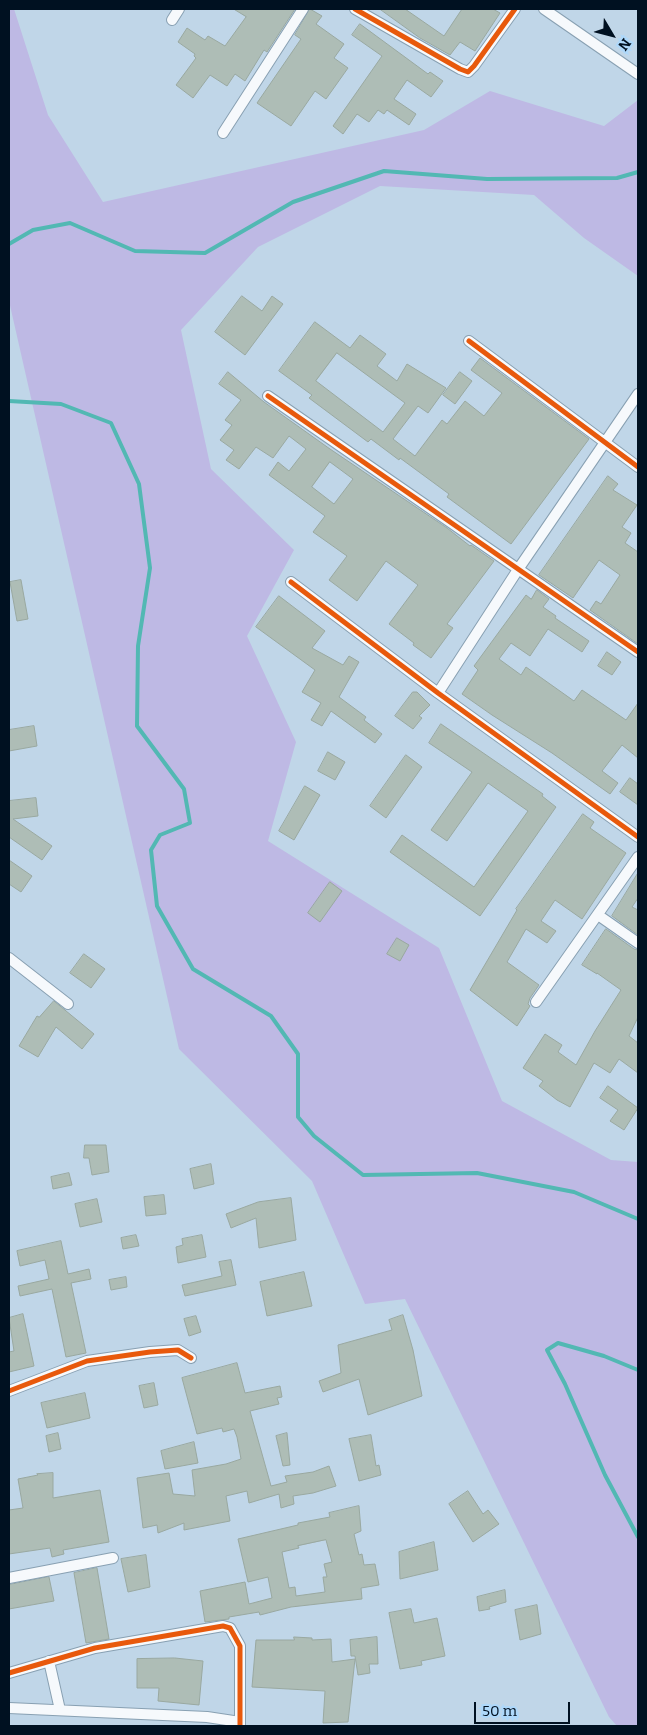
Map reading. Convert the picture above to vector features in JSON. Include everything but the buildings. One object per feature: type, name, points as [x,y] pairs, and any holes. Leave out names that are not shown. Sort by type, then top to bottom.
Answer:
[{"type":"street","points":[[172,20],[179,9]]},
{"type":"street","points":[[223,133],[303,9]]},
{"type":"street","points":[[355,9],[468,72],[515,9]]},
{"type":"street","points":[[544,9],[638,74]]},
{"type":"street","points":[[469,341],[638,467]]},
{"type":"street","points":[[438,693],[519,568],[638,394]]},
{"type":"street","points":[[268,396],[638,652]]},
{"type":"street","points":[[291,582],[438,693],[638,836]]},
{"type":"street","points":[[536,1002],[638,857]]},
{"type":"street","points":[[598,915],[638,943]]},
{"type":"street","points":[[9,958],[68,1004]]},
{"type":"street","points":[[9,1390],[87,1361],[178,1350],[191,1358]]},
{"type":"street","points":[[9,1578],[113,1558]]},
{"type":"street","points":[[9,1673],[95,1648],[223,1626],[230,1628],[240,1646],[240,1724],[207,1717],[9,1708]]},
{"type":"street","points":[[49,1661],[60,1710]]},
{"type":"shaded area","points":[[9,9],[14,9],[48,115],[103,202],[424,130],[490,91],[604,126],[638,100],[638,276],[584,238],[534,195],[380,186],[258,247],[181,330],[211,469],[294,550],[247,636],[296,742],[268,841],[439,948],[502,1101],[611,1160],[638,1162],[638,1726],[617,1726],[609,1717],[405,1299],[365,1304],[312,1181],[179,1049],[9,301]]},
{"type":"waterway","points":[[9,244],[33,230],[70,223],[135,251],[205,253],[293,202],[384,171],[487,179],[617,178],[638,172]]},
{"type":"waterway","points":[[9,401],[61,404],[111,423],[139,484],[150,568],[138,646],[137,726],[184,789],[190,823],[160,835],[151,850],[157,906],[193,969],[271,1016],[298,1054],[298,1117],[314,1136],[363,1175],[477,1173],[574,1192],[638,1219]]},
{"type":"waterway","points":[[638,1370],[604,1356],[558,1343],[547,1350],[565,1384],[605,1475],[638,1537]]},
{"type":"cycle path","points":[[355,9],[468,72],[515,9]]},
{"type":"cycle path","points":[[469,341],[638,467]]},
{"type":"cycle path","points":[[268,396],[638,652]]},
{"type":"cycle path","points":[[291,582],[438,693],[638,837]]},
{"type":"cycle path","points":[[9,1391],[87,1361],[178,1350],[191,1358]]},
{"type":"cycle path","points":[[9,1673],[95,1648],[223,1626],[230,1628],[240,1646],[240,1726]]}]
